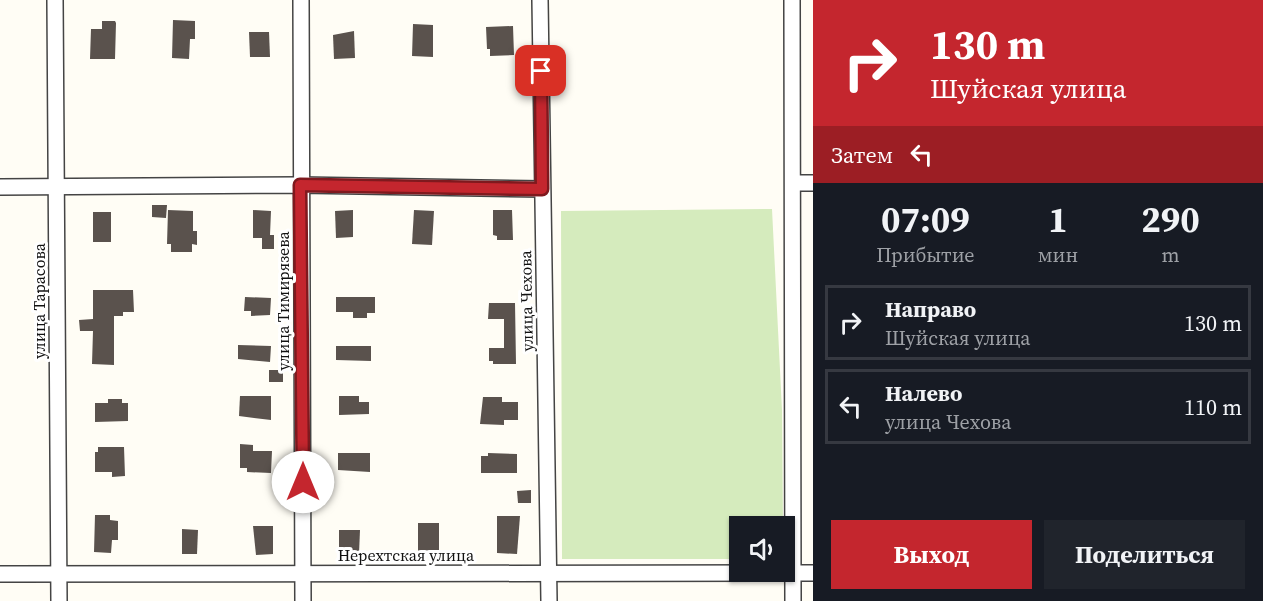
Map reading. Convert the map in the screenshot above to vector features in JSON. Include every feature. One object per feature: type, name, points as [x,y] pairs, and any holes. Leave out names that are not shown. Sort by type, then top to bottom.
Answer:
[{"type":"street","name":"улица Тарасова","points":[[56,0],[59,601]]},
{"type":"street","name":"улица Тимирязева","points":[[301,0],[303,601]]},
{"type":"street","name":"улица Чехова","points":[[540,0],[549,601]]},
{"type":"street","points":[[792,0],[793,516]]},
{"type":"street","points":[[794,183],[813,183]]},
{"type":"street","points":[[0,187],[300,185],[542,189]]},
{"type":"street","name":"Нерехтская улица","points":[[0,574],[729,573]]},
{"type":"street","name":"Нерехтская улица","points":[[795,573],[813,573]]},
{"type":"street","points":[[793,582],[793,601]]},
{"type":"green space","points":[[772,209],[782,410],[783,516],[729,516],[729,559],[562,559],[561,211]]},
{"type":"building","points":[[173,20],[195,21],[195,39],[190,39],[189,59],[172,58]]},
{"type":"building","points":[[102,21],[115,21],[116,23],[115,59],[90,59],[91,29],[102,29]]},
{"type":"building","points":[[413,24],[433,25],[433,57],[412,56]]},
{"type":"building","points":[[513,26],[514,55],[490,56],[490,49],[487,49],[486,27]]},
{"type":"building","points":[[354,31],[355,58],[334,59],[333,35]]},
{"type":"building","points":[[249,32],[269,32],[270,57],[250,57]]},
{"type":"building","points":[[152,205],[167,205],[166,218],[152,217]]},
{"type":"building","points":[[168,210],[193,211],[193,231],[197,231],[197,245],[192,244],[192,252],[171,252],[171,244],[167,244]]},
{"type":"building","points":[[253,210],[271,211],[270,235],[274,235],[274,249],[262,249],[262,238],[253,238]]},
{"type":"building","points":[[353,210],[353,237],[336,238],[335,211]]},
{"type":"building","points":[[414,210],[434,211],[432,245],[412,244]]},
{"type":"building","points":[[493,210],[512,210],[513,240],[497,240],[497,236],[493,235]]},
{"type":"building","points":[[93,212],[111,212],[111,242],[93,242]]},
{"type":"building","points":[[93,290],[133,290],[134,312],[123,312],[123,316],[114,316],[114,365],[92,364],[93,331],[80,331],[79,320],[93,319]]},
{"type":"building","points":[[245,297],[271,298],[270,315],[251,316],[251,311],[244,311]]},
{"type":"building","points":[[336,297],[375,297],[375,313],[367,313],[367,318],[353,318],[353,312],[336,312]]},
{"type":"building","points":[[489,303],[515,303],[516,364],[493,364],[493,361],[489,361],[489,348],[504,348],[504,319],[488,319]]},
{"type":"building","points":[[238,345],[271,346],[270,362],[238,359]]},
{"type":"building","points":[[336,346],[371,346],[371,361],[336,360]]},
{"type":"building","points":[[269,370],[283,370],[283,382],[269,382]]},
{"type":"building","points":[[240,396],[271,396],[271,420],[239,416]]},
{"type":"building","points":[[339,396],[359,396],[359,402],[369,402],[369,414],[339,415]]},
{"type":"building","points":[[483,397],[502,397],[502,402],[518,402],[518,420],[504,420],[504,425],[480,424]]},
{"type":"building","points":[[108,399],[122,399],[122,403],[128,403],[128,421],[95,422],[95,403],[108,403]]},
{"type":"building","points":[[240,444],[253,445],[253,451],[272,451],[271,473],[247,472],[247,468],[240,468]]},
{"type":"building","points":[[98,447],[124,447],[125,476],[112,477],[112,472],[95,472],[95,452],[98,452]]},
{"type":"building","points":[[338,453],[370,453],[370,472],[338,470]]},
{"type":"building","points":[[488,453],[517,454],[517,473],[481,473],[481,456],[488,456]]},
{"type":"building","points":[[531,490],[531,503],[518,503],[517,491]]},
{"type":"building","points":[[95,515],[110,515],[110,520],[118,521],[118,540],[112,540],[111,553],[94,552]]},
{"type":"building","points":[[497,516],[520,516],[517,554],[497,553]]},
{"type":"building","points":[[418,523],[439,523],[439,552],[418,552]]},
{"type":"building","points":[[253,526],[273,526],[273,554],[256,555]]},
{"type":"building","points":[[182,529],[198,530],[197,554],[182,554]]},
{"type":"building","points":[[339,530],[360,530],[359,554],[339,554]]},
{"type":"route","points":[[303,482],[300,185],[542,189],[541,71]]}]
